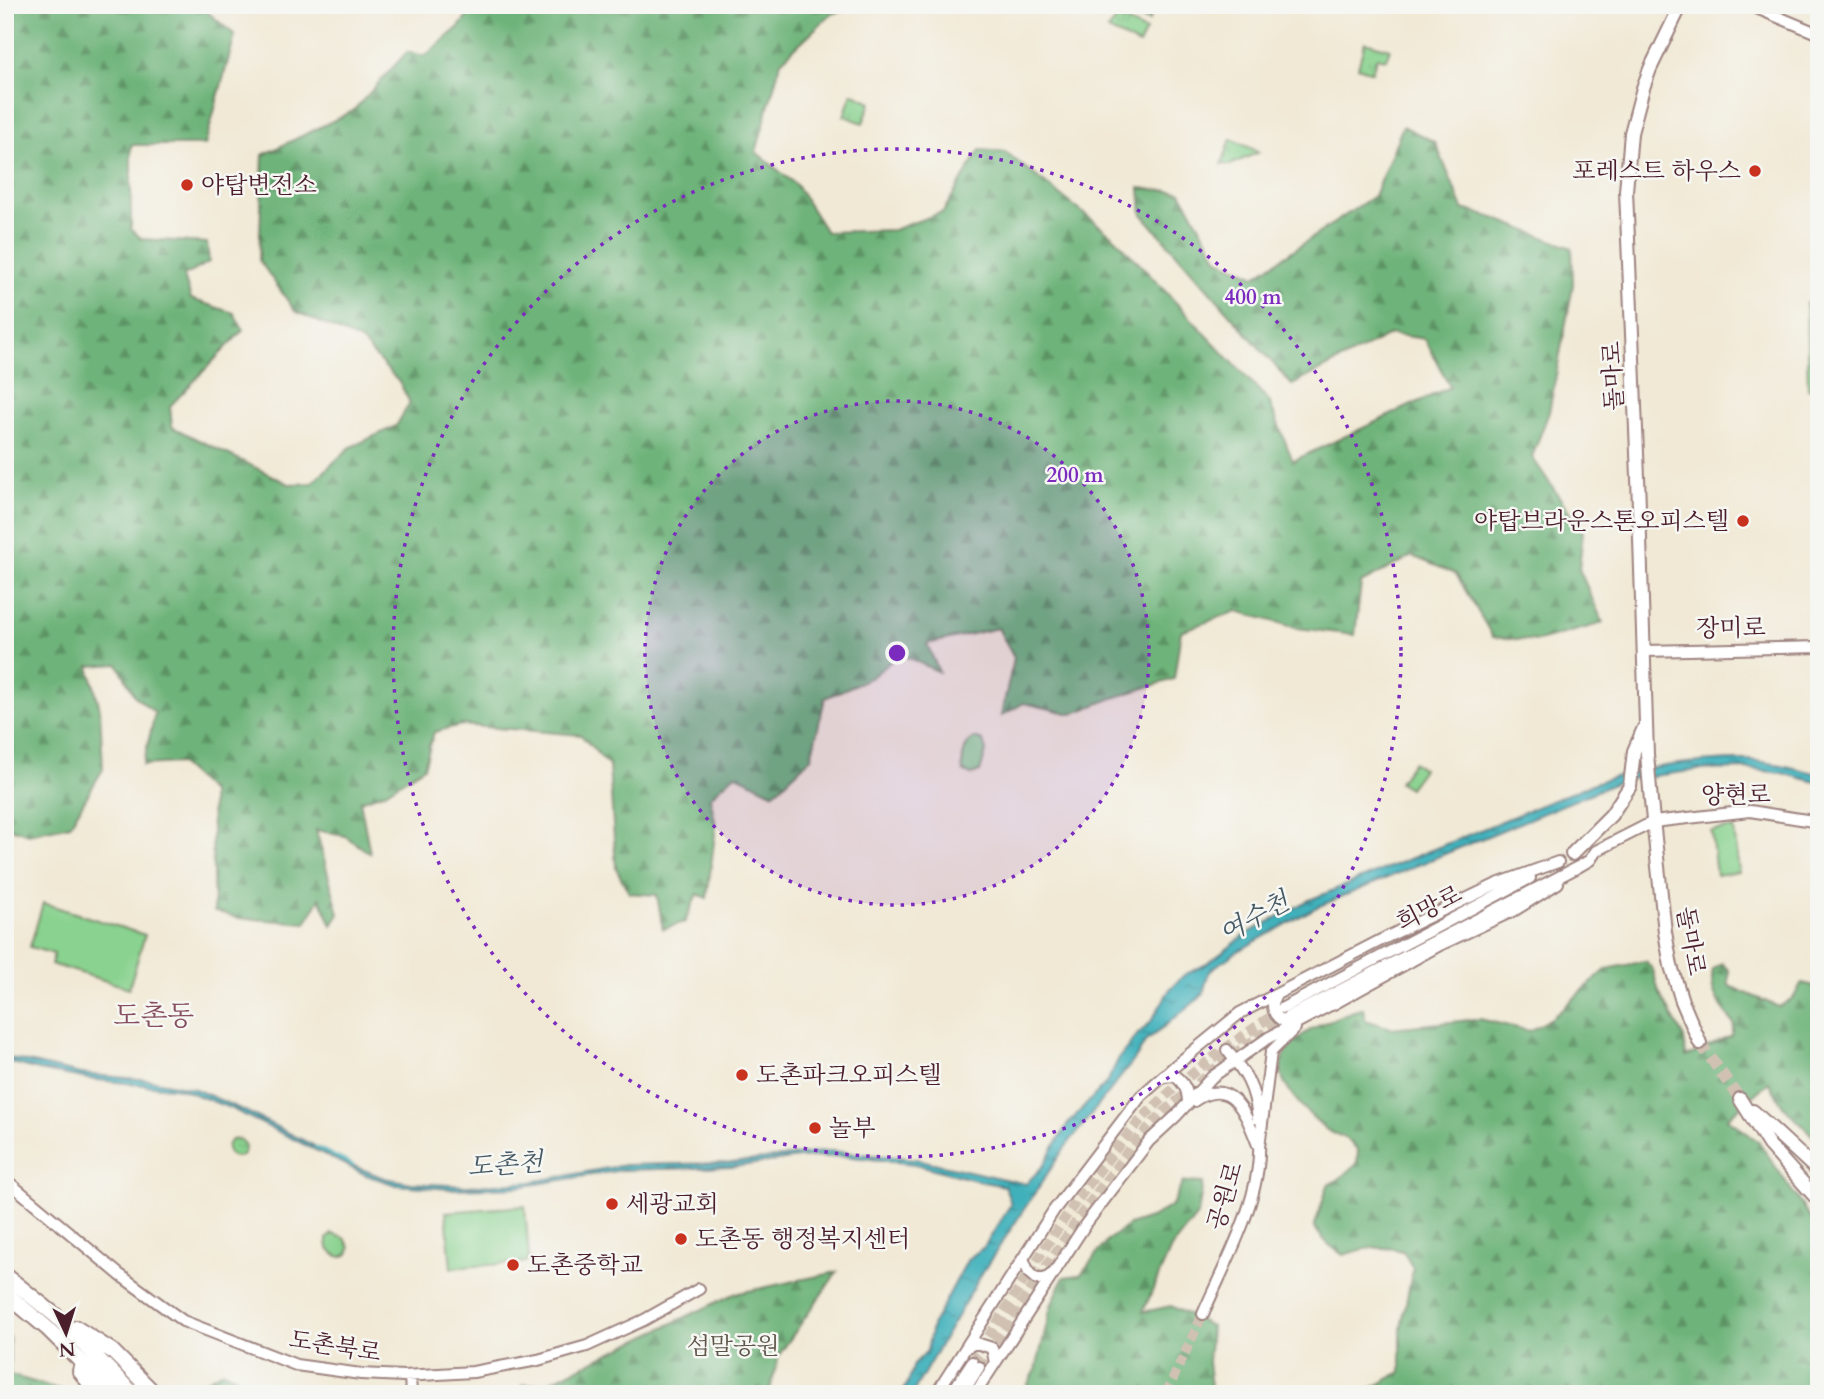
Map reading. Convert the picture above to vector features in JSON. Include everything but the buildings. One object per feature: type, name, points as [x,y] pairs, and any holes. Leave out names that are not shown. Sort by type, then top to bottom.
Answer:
[{"type":"highway","points":[[5,1275],[56,1316],[112,1351],[155,1394]]},
{"type":"highway","points":[[5,1293],[47,1328],[114,1394]]},
{"type":"highway","points":[[56,1316],[132,1394]]},
{"type":"highway","points":[[47,1328],[98,1394]]},
{"type":"main road","name":"돌마로","points":[[1681,5],[1643,88],[1630,133],[1626,171],[1647,754],[1665,932],[1671,965],[1682,1002],[1700,1043]]},
{"type":"main road","points":[[1749,5],[1819,33]]},
{"type":"main road","name":"장미로","points":[[1645,651],[1819,647]]},
{"type":"main road","points":[[1572,854],[1605,822],[1630,786],[1634,751],[1646,722]]},
{"type":"main road","name":"양현로","points":[[1653,822],[1750,811],[1819,822]]},
{"type":"main road","name":"희망로","points":[[1288,1017],[1578,867],[1590,860],[1596,851],[1653,822]]},
{"type":"main road","name":"희망로","points":[[1288,1017],[1572,854],[1584,850],[1596,851]]},
{"type":"main road","points":[[936,1394],[1054,1210],[1133,1106],[1163,1077],[1240,1013],[1497,884],[1558,862]]},
{"type":"main road","points":[[1259,1147],[1271,1052],[1306,1020],[1440,945],[1515,910],[1552,888],[1578,867]]},
{"type":"main road","points":[[1275,995],[1273,1012],[1282,1022],[1288,1017],[1338,1001]]},
{"type":"main road","points":[[1176,1116],[1212,1077],[1268,1038],[1288,1017]]},
{"type":"main road","name":"공원로","points":[[1203,1314],[1244,1218],[1256,1177],[1259,1147],[1254,1093],[1246,1074],[1227,1050]]},
{"type":"main road","points":[[1163,1077],[1175,1076],[1181,1081],[1186,1088],[1188,1104]]},
{"type":"main road","points":[[975,1394],[1085,1225],[1149,1141],[1176,1116],[1197,1098],[1214,1092],[1224,1092],[1237,1102],[1259,1147]]},
{"type":"main road","points":[[1819,1172],[1740,1099],[1769,1145],[1819,1201]]},
{"type":"main road","name":"도촌북로","points":[[5,1179],[120,1275],[183,1321],[296,1365],[360,1374],[410,1376],[473,1372],[538,1360],[587,1346],[643,1320],[699,1289]]},
{"type":"main road","points":[[1023,1258],[1029,1273],[1036,1279],[1045,1279],[1054,1273]]},
{"type":"main road","points":[[966,1347],[976,1343],[992,1348],[995,1363]]},
{"type":"main road","points":[[951,1394],[975,1364],[962,1394]]},
{"type":"main road","points":[[410,1376],[411,1394]]},
{"type":"green space","points":[[17,5],[199,5],[235,35],[205,145],[131,145],[131,229],[142,239],[207,243],[209,262],[184,276],[191,299],[234,313],[243,330],[170,406],[172,427],[289,484],[312,483],[349,448],[396,426],[410,403],[400,383],[361,341],[295,311],[259,260],[263,155],[353,111],[407,52],[425,56],[459,27],[476,5],[867,5],[831,14],[781,61],[756,152],[796,185],[826,232],[893,230],[943,212],[980,150],[1005,152],[1114,237],[1269,401],[1293,461],[1450,387],[1425,339],[1391,334],[1292,385],[1142,214],[1140,188],[1181,192],[1218,259],[1255,276],[1374,196],[1403,126],[1435,142],[1463,209],[1572,248],[1573,286],[1549,412],[1532,457],[1583,532],[1579,569],[1603,623],[1538,641],[1493,637],[1456,574],[1412,556],[1361,583],[1355,635],[1297,628],[1237,611],[1181,631],[1174,679],[1072,714],[1024,703],[1001,716],[1014,658],[998,628],[927,644],[939,672],[900,654],[872,677],[825,698],[811,758],[774,793],[735,774],[710,797],[716,826],[707,898],[697,894],[685,922],[663,929],[657,895],[629,893],[616,868],[609,766],[581,735],[461,725],[434,732],[424,767],[385,792],[360,801],[370,853],[345,836],[316,830],[339,914],[332,925],[320,898],[306,923],[239,918],[214,911],[211,792],[179,763],[143,765],[155,713],[135,696],[118,664],[89,666],[100,709],[103,769],[70,825],[28,834],[5,826],[5,17]]},
{"type":"green space","points":[[1133,5],[1152,12],[1149,21],[1128,14]]},
{"type":"green space","points":[[1118,18],[1146,31],[1139,45],[1108,30]]},
{"type":"green space","points":[[1365,42],[1390,49],[1386,59],[1377,57],[1372,72],[1358,67]]},
{"type":"green space","points":[[852,93],[871,102],[863,123],[844,116]]},
{"type":"green space","points":[[1231,139],[1259,152],[1230,165],[1222,164]]},
{"type":"green space","points":[[1806,303],[1819,304],[1819,389],[1808,389]]},
{"type":"green space","points":[[974,738],[983,741],[986,751],[980,772],[971,775],[963,771],[962,762],[966,748]]},
{"type":"green space","points":[[1413,762],[1423,769],[1409,788],[1399,782]]},
{"type":"green space","points":[[1734,828],[1739,872],[1716,875],[1711,831]]},
{"type":"green space","points":[[43,903],[145,935],[129,988],[51,964],[54,954],[30,947]]},
{"type":"green space","points":[[1646,961],[1653,970],[1659,992],[1684,1038],[1686,1057],[1732,1036],[1734,1024],[1717,999],[1712,985],[1713,969],[1722,963],[1729,971],[1729,986],[1779,1007],[1794,997],[1802,983],[1819,987],[1819,1142],[1783,1106],[1769,1082],[1727,1118],[1759,1142],[1819,1231],[1819,1394],[1361,1394],[1401,1372],[1401,1328],[1413,1268],[1403,1251],[1395,1249],[1373,1248],[1343,1255],[1328,1244],[1314,1228],[1328,1185],[1357,1164],[1358,1150],[1346,1139],[1322,1126],[1289,1090],[1281,1074],[1282,1059],[1290,1046],[1317,1026],[1363,1008],[1365,1020],[1391,1028],[1480,1019],[1530,1031],[1553,1017],[1607,969]]},
{"type":"green space","points":[[236,1139],[242,1142],[245,1148],[242,1154],[236,1157],[230,1154],[227,1148],[230,1142]]},
{"type":"green space","points":[[1183,1182],[1203,1183],[1198,1214],[1171,1248],[1143,1312],[1171,1306],[1211,1326],[1208,1362],[1212,1394],[1022,1394],[1036,1370],[1051,1306],[1064,1277],[1080,1275],[1108,1240],[1129,1225],[1153,1217],[1172,1205]]},
{"type":"green space","points":[[525,1206],[529,1258],[526,1262],[451,1268],[446,1212]]},
{"type":"green space","points":[[332,1234],[345,1238],[350,1248],[348,1254],[342,1257],[331,1251],[327,1239]]},
{"type":"green space","name":"섬말공원","points":[[837,1272],[779,1355],[769,1394],[524,1394],[522,1385],[547,1383],[734,1294]]},
{"type":"green space","points":[[5,1334],[9,1336],[10,1375],[65,1391],[66,1394],[5,1394]]},
{"type":"green space","points":[[223,1371],[274,1394],[208,1394],[203,1382]]},
{"type":"water","points":[[1748,760],[1819,774],[1819,783],[1782,773],[1748,769],[1698,770],[1623,780],[1317,907],[1212,969],[1203,993],[1146,1041],[1135,1059],[1063,1150],[982,1273],[912,1394],[900,1394],[908,1383],[914,1364],[927,1351],[932,1326],[968,1259],[984,1247],[1011,1204],[1005,1186],[915,1164],[843,1156],[799,1158],[732,1167],[622,1170],[518,1187],[451,1189],[396,1185],[366,1175],[230,1108],[181,1089],[89,1079],[5,1061],[5,1057],[81,1074],[150,1080],[195,1089],[354,1166],[384,1178],[411,1183],[467,1186],[531,1182],[625,1165],[732,1163],[830,1151],[916,1159],[1026,1184],[1043,1166],[1067,1125],[1107,1082],[1119,1058],[1150,1023],[1170,989],[1184,975],[1207,964],[1248,933],[1307,901],[1597,782],[1672,765]]},
{"type":"waterway","name":"도촌천","points":[[315,1147],[353,1165]]},
{"type":"tunnel","points":[[972,1362],[1064,1219],[1125,1138],[1179,1085],[1280,1010]]},
{"type":"tunnel","points":[[979,1367],[1082,1213],[1133,1144],[1164,1112],[1225,1060],[1288,1017]]},
{"type":"tunnel","points":[[1700,1043],[1740,1099]]},
{"type":"tunnel","points":[[1166,1394],[1203,1314]]},
{"type":"place","name":"포레스트 하우스","points":[[1755,171]]},
{"type":"place","name":"야탑변전소","points":[[187,185]]},
{"type":"place","name":"야탑브라운스톤오피스텔","points":[[1743,521]]},
{"type":"place","name":"도촌파크오피스텔","points":[[742,1075]]},
{"type":"place","name":"놀부","points":[[815,1128]]},
{"type":"place","name":"세광교회","points":[[612,1204]]},
{"type":"place","name":"도촌동 행정복지센터","points":[[681,1239]]},
{"type":"place","name":"도촌중학교","points":[[513,1265]]},
{"type":"district","name":"도촌동","points":[[154,1015]]},
{"type":"water label","name":"여수천","points":[[1254,917]]}]
